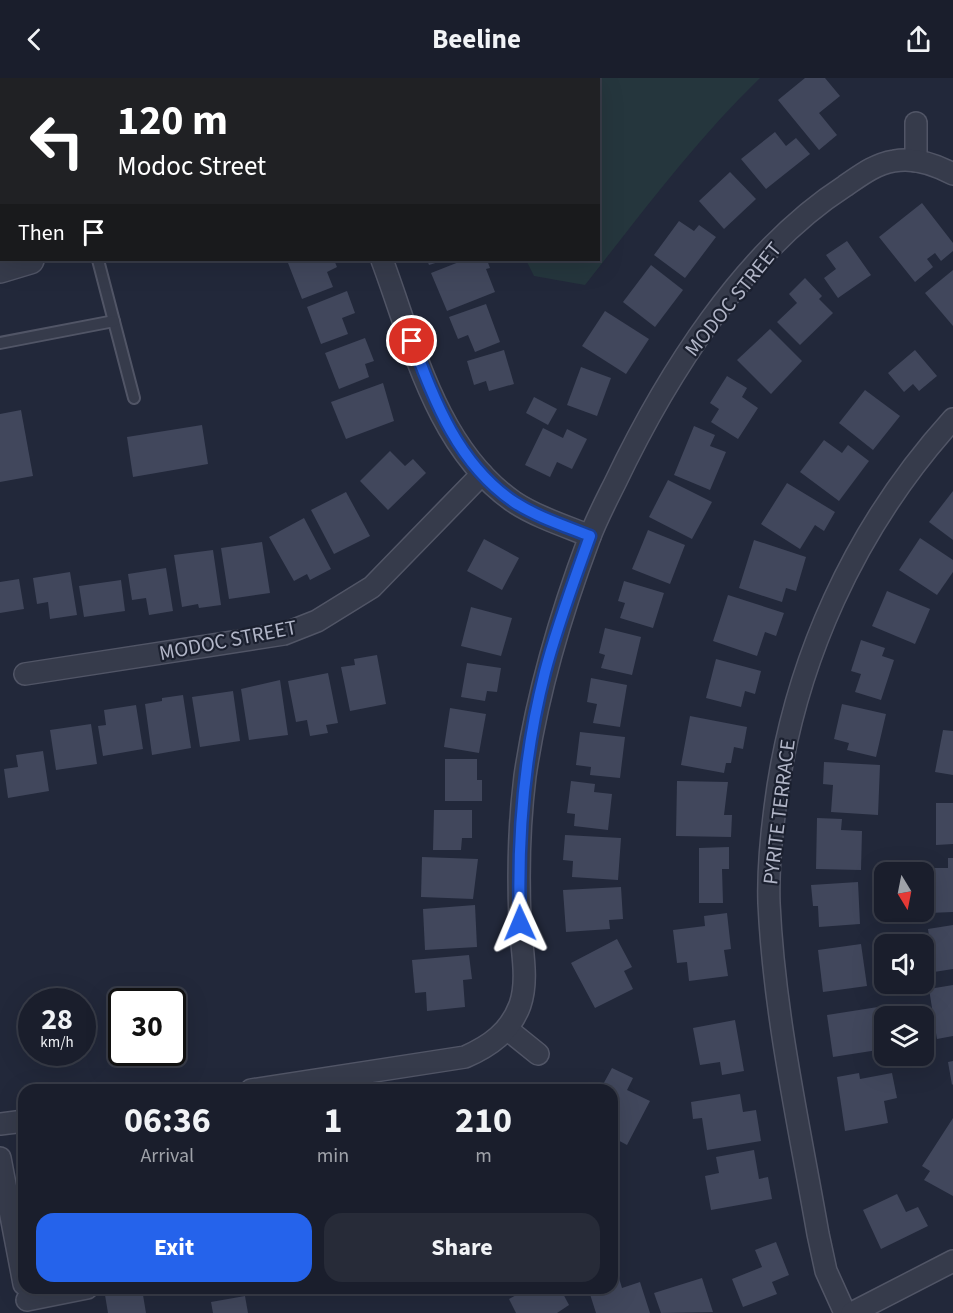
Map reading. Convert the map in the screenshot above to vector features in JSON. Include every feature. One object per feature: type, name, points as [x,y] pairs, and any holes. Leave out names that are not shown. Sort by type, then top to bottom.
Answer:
[{"type":"street","points":[[916,123],[916,160]]},
{"type":"street","name":"MODOC STREET","points":[[317,1084],[465,1057],[490,1046],[507,1029],[520,1004],[524,982],[519,880],[525,777],[545,672],[590,536],[643,424],[703,330],[767,251],[816,204],[873,167],[896,160],[916,160],[937,166],[953,174]]},
{"type":"street","points":[[0,269],[27,261]]},
{"type":"street","points":[[382,261],[435,403],[448,429],[482,474],[515,502],[590,536]]},
{"type":"street","name":"PYRITE TERRACE","points":[[845,1313],[826,1271],[818,1234],[773,966],[769,900],[773,825],[780,767],[800,689],[822,625],[872,526],[903,480],[953,419]]},
{"type":"street","name":"MODOC STREET","points":[[25,674],[284,634],[317,621],[372,587],[482,474]]},
{"type":"street","points":[[507,1029],[538,1054]]},
{"type":"street","points":[[0,1124],[18,1121]]},
{"type":"street","points":[[0,1158],[18,1254]]},
{"type":"street","points":[[852,1313],[953,1261]]},
{"type":"street","points":[[26,1296],[41,1294]]},
{"type":"lane","points":[[98,261],[134,398]]},
{"type":"lane","points":[[0,343],[114,321]]},
{"type":"shaded area","points":[[600,78],[760,78],[691,152],[585,285],[534,276],[526,261],[600,261]]},
{"type":"building","points":[[805,78],[825,78],[840,96],[819,113],[837,135],[819,150],[778,100]]},
{"type":"building","points":[[775,132],[786,146],[796,138],[810,154],[766,189],[741,159]]},
{"type":"building","points":[[730,172],[756,199],[724,229],[699,201]]},
{"type":"building","points":[[922,203],[953,243],[953,251],[941,261],[935,253],[927,259],[933,267],[915,282],[879,237]]},
{"type":"building","points":[[679,221],[694,231],[699,225],[716,237],[685,278],[654,255]]},
{"type":"building","points":[[847,241],[871,275],[838,298],[824,278],[836,269],[826,255]]},
{"type":"building","points":[[334,261],[337,267],[327,272],[333,287],[302,299],[288,263]]},
{"type":"building","points":[[427,261],[442,261],[429,265]]},
{"type":"building","points":[[461,261],[487,261],[490,268],[486,269],[495,292],[447,311],[431,273]]},
{"type":"building","points":[[651,265],[683,290],[655,327],[623,302]]},
{"type":"building","points":[[953,270],[953,326],[925,293]]},
{"type":"building","points":[[805,278],[822,296],[819,299],[833,313],[800,345],[777,322],[797,303],[789,294]]},
{"type":"building","points":[[347,291],[355,313],[342,318],[348,334],[321,344],[307,307]]},
{"type":"building","points":[[486,304],[500,342],[475,352],[468,335],[458,339],[449,317]]},
{"type":"building","points":[[605,311],[649,339],[626,374],[582,346]]},
{"type":"building","points":[[770,329],[802,361],[771,394],[737,360]]},
{"type":"building","points":[[365,338],[374,361],[365,364],[369,377],[339,389],[325,353]]},
{"type":"building","points":[[504,350],[514,384],[489,391],[486,381],[474,385],[467,361]]},
{"type":"building","points":[[915,350],[937,376],[919,391],[913,384],[904,392],[888,373]]},
{"type":"building","points":[[581,367],[611,378],[597,416],[567,405]]},
{"type":"building","points":[[727,376],[747,388],[742,397],[758,408],[738,439],[711,422],[719,409],[710,403]]},
{"type":"building","points":[[383,383],[394,421],[346,439],[331,402]]},
{"type":"building","points":[[865,390],[900,416],[873,450],[839,423]]},
{"type":"building","points":[[534,397],[557,409],[548,425],[526,413]]},
{"type":"building","points":[[21,410],[33,476],[0,482],[0,414]]},
{"type":"building","points":[[202,425],[208,464],[133,477],[127,437]]},
{"type":"building","points":[[694,426],[715,435],[710,446],[726,452],[710,490],[674,475]]},
{"type":"building","points":[[543,428],[563,438],[567,429],[587,439],[572,469],[557,462],[550,477],[525,465]]},
{"type":"building","points":[[824,440],[842,453],[848,445],[869,461],[839,501],[800,472]]},
{"type":"building","points":[[390,451],[405,466],[413,459],[426,473],[388,510],[360,481]]},
{"type":"building","points":[[668,480],[712,502],[692,539],[649,517]]},
{"type":"building","points":[[787,483],[835,512],[824,531],[815,525],[800,549],[761,524]]},
{"type":"building","points":[[953,491],[953,540],[929,522]]},
{"type":"building","points":[[346,492],[370,536],[334,554],[311,510]]},
{"type":"building","points":[[304,518],[331,569],[310,580],[307,574],[294,581],[269,537]]},
{"type":"building","points":[[648,530],[685,545],[670,584],[632,569]]},
{"type":"building","points":[[920,538],[953,560],[953,572],[937,595],[899,570]]},
{"type":"building","points":[[484,539],[519,558],[502,590],[467,571]]},
{"type":"building","points":[[754,540],[806,557],[796,591],[786,588],[782,602],[739,588]]},
{"type":"building","points":[[262,542],[270,593],[229,599],[221,548]]},
{"type":"building","points":[[213,550],[221,605],[199,608],[198,604],[182,607],[174,555]]},
{"type":"building","points":[[166,568],[173,611],[149,615],[146,598],[132,600],[128,574]]},
{"type":"building","points":[[70,572],[77,615],[50,619],[48,602],[37,604],[33,578]]},
{"type":"building","points":[[19,579],[24,609],[0,613],[0,582]]},
{"type":"building","points":[[121,580],[125,611],[84,617],[79,586]]},
{"type":"building","points":[[624,581],[664,593],[653,628],[620,618],[625,603],[618,601]]},
{"type":"building","points":[[887,591],[930,609],[915,644],[872,626]]},
{"type":"building","points":[[728,595],[784,613],[776,636],[765,632],[757,656],[713,641]]},
{"type":"building","points":[[471,607],[512,618],[501,656],[461,646]]},
{"type":"building","points":[[605,628],[641,637],[632,675],[601,668],[605,655],[599,653]]},
{"type":"building","points":[[861,640],[885,648],[882,656],[894,660],[881,700],[855,692],[861,674],[851,671]]},
{"type":"building","points":[[377,655],[386,704],[350,711],[341,667],[355,665],[354,659]]},
{"type":"building","points":[[716,659],[761,671],[755,694],[745,691],[741,707],[706,698]]},
{"type":"building","points":[[467,663],[501,668],[497,692],[487,691],[485,701],[461,697]]},
{"type":"building","points":[[328,673],[338,723],[326,725],[328,733],[310,736],[307,720],[296,722],[288,681]]},
{"type":"building","points":[[591,678],[627,685],[620,727],[593,723],[597,704],[587,702]]},
{"type":"building","points":[[280,680],[288,735],[249,740],[241,689]]},
{"type":"building","points":[[233,691],[240,741],[200,747],[192,697]]},
{"type":"building","points":[[183,695],[191,748],[152,755],[145,704],[162,701],[162,698]]},
{"type":"building","points":[[842,704],[886,714],[876,757],[847,750],[849,743],[834,739]]},
{"type":"building","points":[[136,705],[143,749],[103,756],[98,726],[106,725],[104,710]]},
{"type":"building","points":[[450,708],[486,714],[479,753],[444,747]]},
{"type":"building","points":[[690,716],[747,727],[743,749],[734,747],[731,763],[726,763],[724,773],[681,765]]},
{"type":"building","points":[[91,724],[97,764],[56,770],[50,730]]},
{"type":"building","points":[[943,730],[953,731],[953,775],[935,772]]},
{"type":"building","points":[[580,732],[625,737],[620,778],[590,775],[591,767],[576,765]]},
{"type":"building","points":[[43,751],[49,791],[8,798],[4,769],[18,767],[16,755]]},
{"type":"building","points":[[445,759],[477,759],[477,780],[482,780],[482,801],[445,801]]},
{"type":"building","points":[[824,762],[880,765],[878,815],[831,812],[833,785],[823,784]]},
{"type":"building","points":[[571,781],[595,784],[594,792],[612,794],[608,830],[574,826],[575,814],[567,813]]},
{"type":"building","points":[[677,781],[728,782],[724,815],[732,815],[731,837],[676,836]]},
{"type":"building","points":[[936,803],[953,803],[953,844],[936,845]]},
{"type":"building","points":[[434,810],[472,810],[472,838],[462,838],[461,850],[433,850]]},
{"type":"building","points":[[817,818],[842,819],[841,830],[862,831],[861,870],[816,869]]},
{"type":"building","points":[[565,835],[621,838],[618,880],[572,877],[573,861],[563,860]]},
{"type":"building","points":[[729,847],[729,869],[722,869],[723,903],[699,903],[699,848]]},
{"type":"building","points":[[422,857],[478,859],[473,899],[421,897]]},
{"type":"building","points":[[948,858],[953,858],[953,912],[934,913],[934,868],[948,868]]},
{"type":"building","points":[[858,882],[860,924],[819,927],[818,906],[813,906],[811,885]]},
{"type":"building","points":[[621,887],[623,919],[609,920],[610,929],[566,932],[563,890]]},
{"type":"building","points":[[475,905],[477,947],[425,950],[423,909]]},
{"type":"building","points":[[727,913],[731,949],[724,950],[728,976],[689,981],[687,962],[677,963],[673,930],[705,926],[704,916]]},
{"type":"building","points":[[953,925],[953,969],[934,972],[934,934],[929,934],[928,929]]},
{"type":"building","points":[[617,939],[632,967],[624,971],[633,989],[595,1008],[571,963]]},
{"type":"building","points":[[861,944],[867,986],[823,992],[818,950]]},
{"type":"building","points":[[469,955],[472,979],[463,980],[465,1007],[427,1011],[426,992],[415,993],[412,960]]},
{"type":"building","points":[[953,985],[953,1036],[937,1039],[934,1006],[932,1006],[930,994],[934,994],[934,988]]},
{"type":"building","points":[[874,1008],[874,1051],[833,1057],[827,1015]]},
{"type":"building","points":[[735,1020],[744,1071],[722,1075],[720,1062],[700,1065],[693,1028]]},
{"type":"building","points":[[953,1061],[953,1084],[952,1085],[948,1062]]},
{"type":"building","points":[[612,1068],[633,1078],[627,1090],[650,1101],[627,1145],[618,1140],[618,1084],[603,1084]]},
{"type":"building","points":[[859,1073],[860,1079],[892,1073],[897,1098],[884,1101],[888,1123],[845,1131],[837,1077]]},
{"type":"building","points":[[740,1094],[743,1112],[756,1110],[761,1141],[707,1150],[702,1118],[693,1119],[691,1102]]},
{"type":"building","points":[[953,1118],[953,1196],[924,1180],[930,1171],[922,1166]]},
{"type":"building","points":[[754,1150],[759,1179],[768,1177],[772,1199],[711,1210],[705,1176],[719,1173],[716,1157]]},
{"type":"building","points":[[897,1194],[906,1212],[918,1207],[928,1226],[881,1249],[863,1210]]},
{"type":"building","points":[[776,1242],[789,1275],[772,1282],[777,1294],[743,1307],[732,1279],[762,1267],[755,1250]]},
{"type":"building","points":[[618,1278],[622,1288],[640,1282],[650,1313],[596,1313],[590,1294],[618,1294]]},
{"type":"building","points":[[702,1278],[713,1312],[661,1313],[654,1293]]},
{"type":"building","points":[[143,1294],[146,1313],[108,1313],[105,1295]]},
{"type":"building","points":[[518,1294],[563,1294],[569,1305],[557,1313],[516,1313],[509,1299]]},
{"type":"building","points":[[245,1296],[248,1313],[213,1313],[211,1302]]},
{"type":"route","points":[[412,341],[435,403],[448,429],[482,474],[515,502],[554,522],[590,536],[545,672],[536,716],[525,777],[521,824],[520,923]]}]
